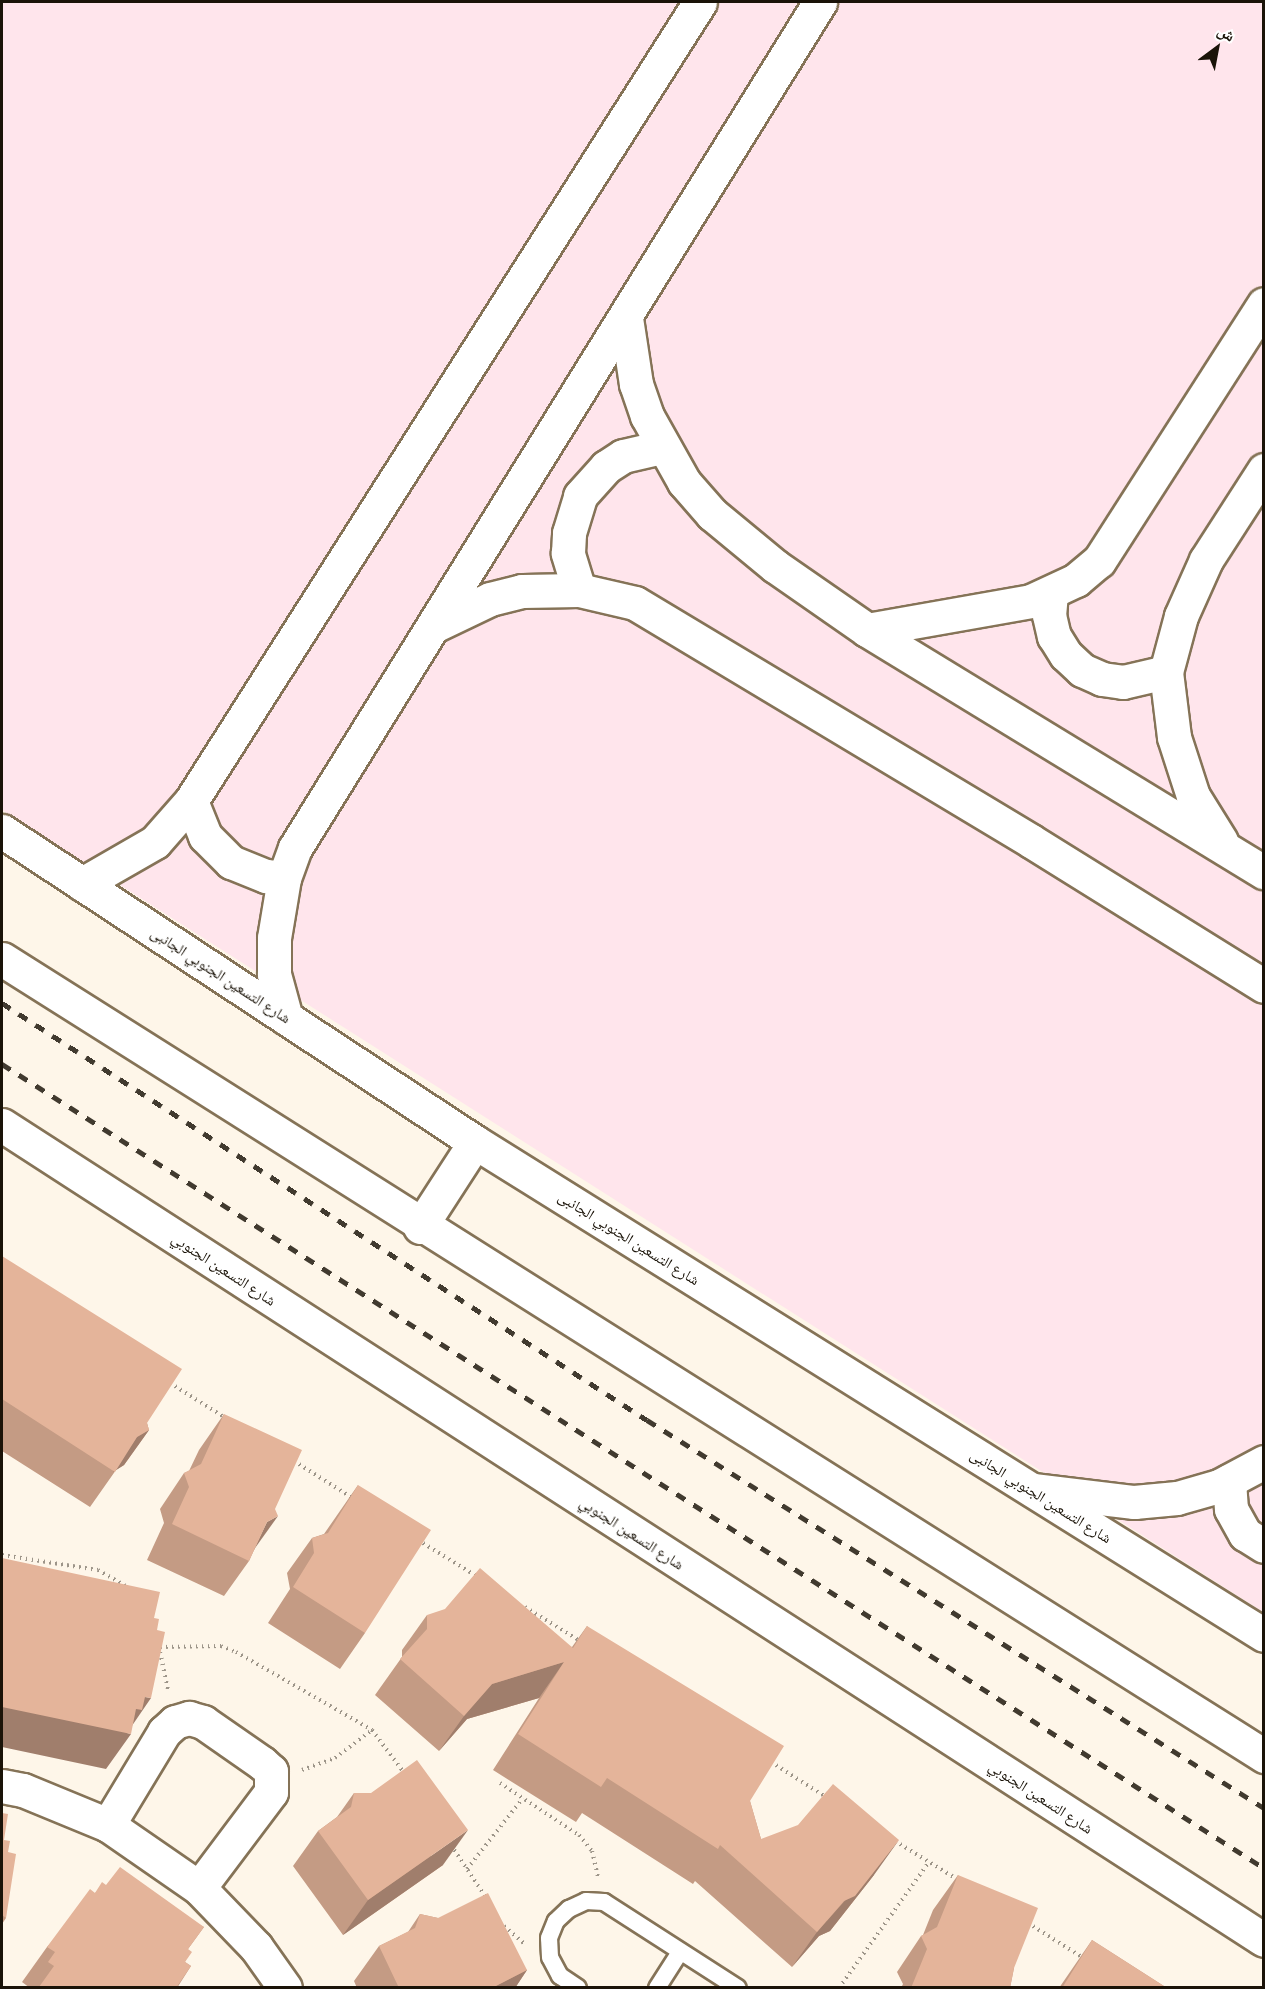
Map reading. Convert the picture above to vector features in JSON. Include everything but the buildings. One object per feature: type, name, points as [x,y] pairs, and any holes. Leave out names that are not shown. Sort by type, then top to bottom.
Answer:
[{"type":"street","points":[[82,884],[155,842],[192,801],[700,2]]},
{"type":"street","points":[[286,1018],[274,974],[275,928],[284,878],[295,848],[820,2]]},
{"type":"street","points":[[867,630],[1011,605],[1051,593],[1099,561],[1263,304]]},
{"type":"street","points":[[626,318],[636,384],[661,447],[712,514],[775,566],[867,630],[1263,872]]},
{"type":"street","points":[[579,590],[570,562],[568,533],[580,496],[606,467],[623,456],[661,447]]},
{"type":"street","points":[[1225,848],[1193,796],[1174,737],[1166,672],[1181,616],[1206,560],[1263,471]]},
{"type":"street","points":[[433,627],[490,598],[532,591],[579,590],[635,603],[1031,841],[1263,986]]},
{"type":"street","points":[[1051,593],[1049,615],[1054,636],[1066,655],[1082,670],[1102,679],[1123,682],[1166,672]]},
{"type":"street","points":[[192,801],[205,836],[231,862],[248,871],[284,878]]},
{"type":"street","name":"شارع التسعين الجنوبي الجانبى","points":[[2,831],[475,1142],[1263,1635]]},
{"type":"street","points":[[2,959],[420,1227],[1263,1756]]},
{"type":"street","name":"شارع التسعين الجنوبي","points":[[6,1132],[1263,1940]]},
{"type":"street","points":[[420,1227],[475,1142]]},
{"type":"street","points":[[1033,1490],[1134,1502],[1177,1498],[1230,1481],[1263,1462]]},
{"type":"street","points":[[1230,1481],[1231,1509],[1245,1534],[1263,1546]]},
{"type":"street","points":[[108,1825],[164,1732],[175,1722],[189,1718],[203,1722],[262,1763],[274,1782],[272,1792],[199,1888]]},
{"type":"street","points":[[2,1786],[23,1790],[108,1825],[199,1888],[256,1947],[285,1988]]},
{"type":"lane","points":[[578,1988],[560,1976],[550,1957],[549,1938],[556,1922],[569,1909],[586,1901],[604,1902],[738,1988]]},
{"type":"lane","points":[[657,1988],[680,1952]]},
{"type":"path","points":[[163,1379],[233,1423]]},
{"type":"path","points":[[284,1455],[364,1506]]},
{"type":"path","points":[[415,1538],[485,1582]]},
{"type":"path","points":[[2,1555],[98,1570],[132,1591]]},
{"type":"path","points":[[516,1601],[586,1646]]},
{"type":"path","points":[[156,1637],[175,1722]]},
{"type":"path","points":[[159,1647],[228,1649],[372,1730],[385,1742],[410,1781]]},
{"type":"path","points":[[274,1782],[336,1758],[372,1730]]},
{"type":"path","points":[[768,1760],[828,1798]]},
{"type":"path","points":[[500,1783],[579,1835],[592,1851],[604,1902]]},
{"type":"path","points":[[467,1869],[523,1798]]},
{"type":"path","points":[[889,1836],[969,1887]]},
{"type":"path","points":[[448,1840],[493,1909]]},
{"type":"path","points":[[839,1988],[929,1862]]},
{"type":"path","points":[[499,1918],[516,1939],[550,1957]]},
{"type":"path","points":[[1020,1918],[1090,1962]]},
{"type":"shaded area","points":[[2,2],[1263,2],[1263,1612],[2,810]]},
{"type":"railway","points":[[2,1003],[647,1420],[1264,1808]]},
{"type":"railway","points":[[2,1064],[1264,1868]]}]
